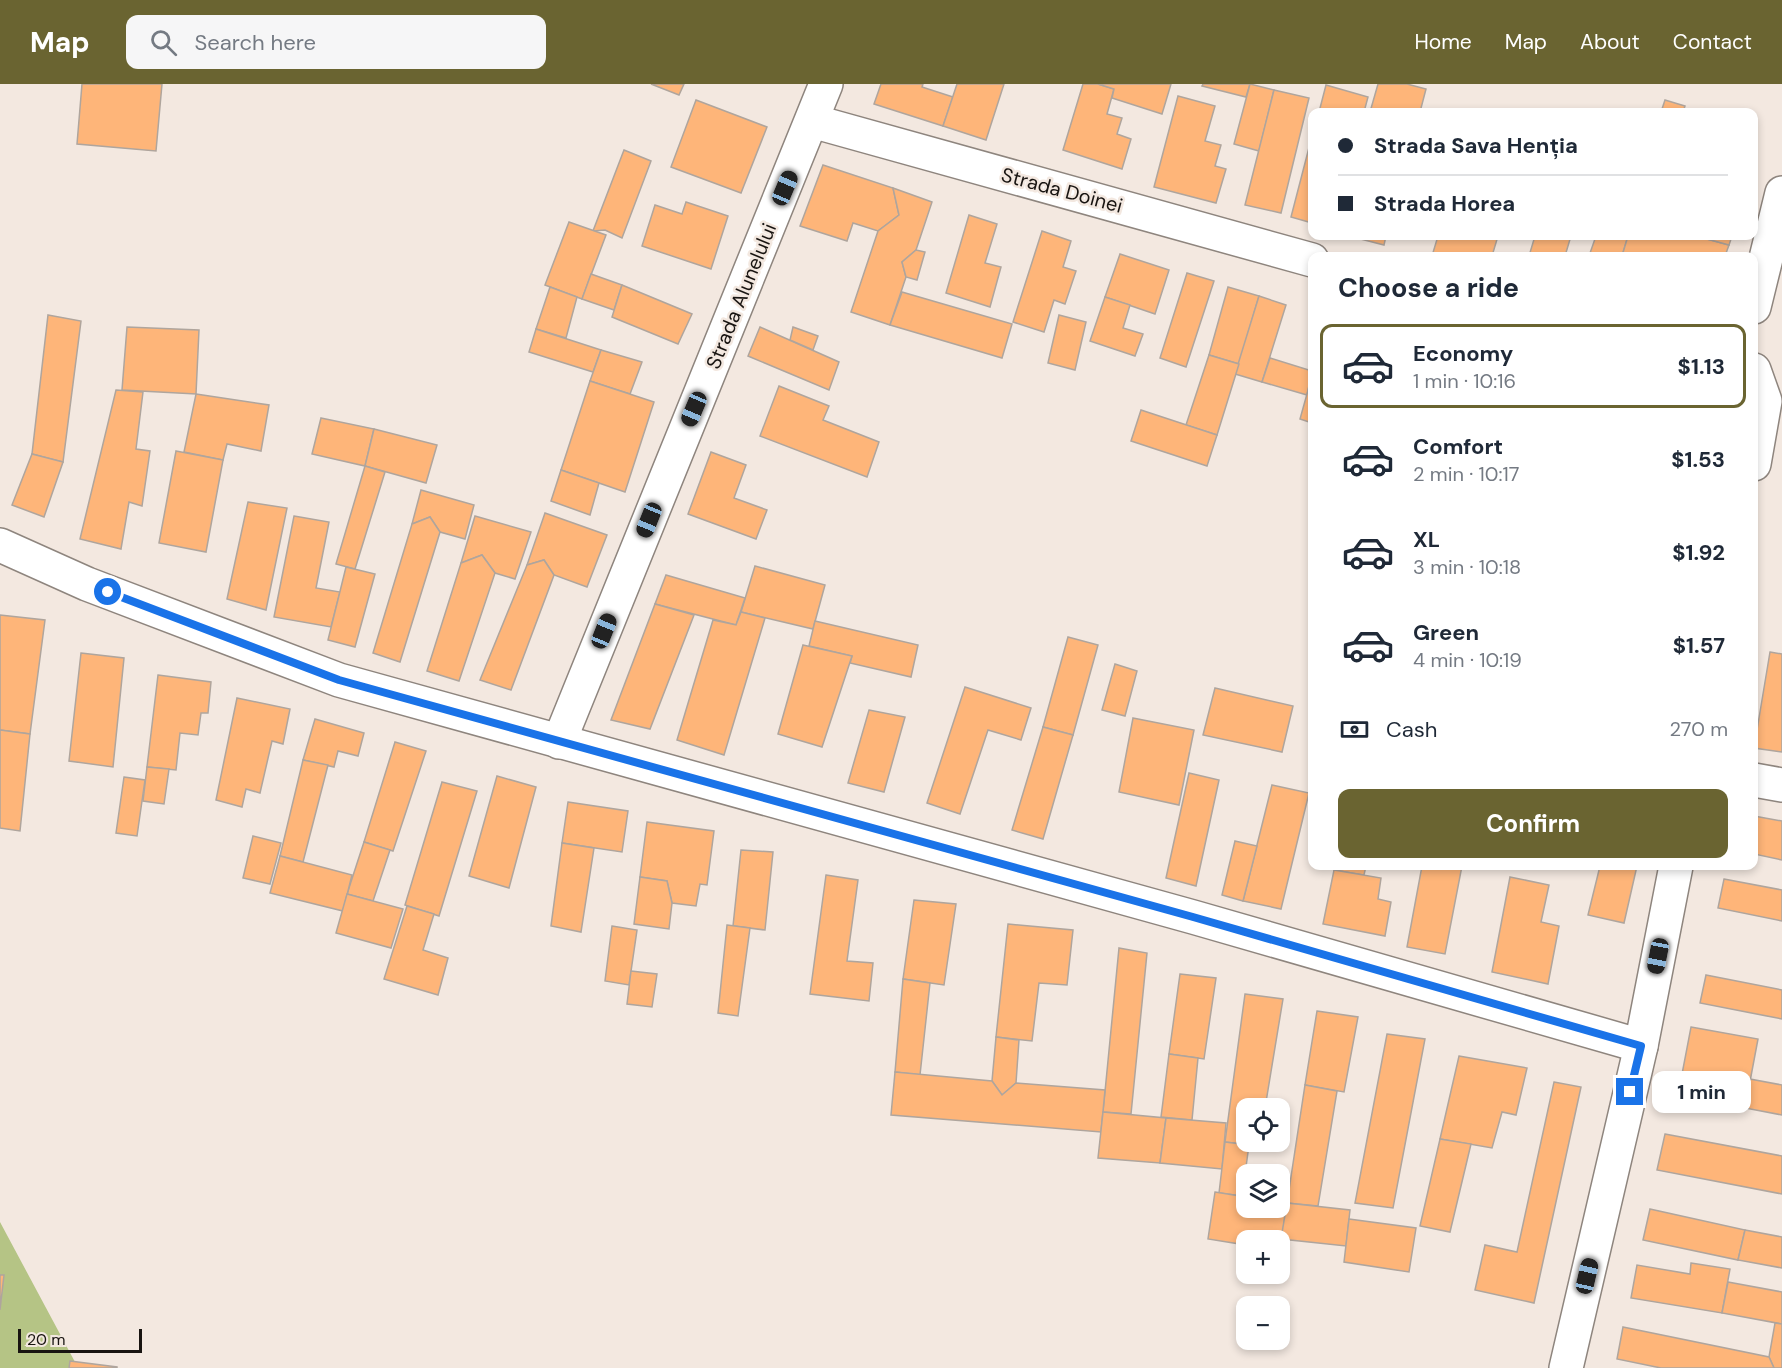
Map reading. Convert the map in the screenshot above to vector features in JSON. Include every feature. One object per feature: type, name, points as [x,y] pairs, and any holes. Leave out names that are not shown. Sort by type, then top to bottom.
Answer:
[{"type":"street","name":"Strada Alunelului","points":[[559,742],[826,84]]},
{"type":"street","name":"Strada Doinei","points":[[812,121],[1308,259]]},
{"type":"street","points":[[1758,291],[1782,193]]},
{"type":"street","points":[[1758,380],[1767,402],[1758,445]]},
{"type":"street","points":[[0,545],[87,584],[339,680],[1193,917],[1641,1046]]},
{"type":"street","points":[[1758,781],[1782,785]]},
{"type":"street","points":[[1566,1368],[1641,1046],[1675,870]]},
{"type":"green space","points":[[0,1222],[75,1362],[70,1361],[69,1368],[0,1368],[0,1310],[4,1275],[0,1275]]},
{"type":"building","points":[[82,84],[162,84],[156,151],[77,144]]},
{"type":"building","points":[[651,84],[684,84],[679,95]]},
{"type":"building","points":[[881,84],[923,84],[922,87],[953,97],[943,126],[874,104]]},
{"type":"building","points":[[957,84],[1004,84],[986,140],[943,126]]},
{"type":"building","points":[[1083,84],[1098,84],[1114,89],[1107,114],[1122,118],[1117,134],[1131,139],[1122,169],[1063,150]]},
{"type":"building","points":[[1098,84],[1171,84],[1162,114],[1112,98],[1114,89]]},
{"type":"building","points":[[1203,84],[1250,84],[1246,97],[1202,86]]},
{"type":"building","points":[[1250,84],[1274,90],[1259,151],[1234,144]]},
{"type":"building","points":[[1378,84],[1407,84],[1426,89],[1421,108],[1371,108]]},
{"type":"building","points":[[1326,85],[1368,97],[1365,108],[1320,108]]},
{"type":"building","points":[[1274,90],[1309,98],[1281,213],[1245,205]]},
{"type":"building","points":[[1178,96],[1215,106],[1205,141],[1221,145],[1215,166],[1226,169],[1216,203],[1154,187]]},
{"type":"building","points":[[696,100],[767,127],[741,193],[671,167]]},
{"type":"building","points":[[1665,100],[1685,106],[1684,108],[1662,108]]},
{"type":"building","points":[[624,150],[651,161],[622,238],[605,230],[593,231]]},
{"type":"building","points":[[1308,151],[1308,222],[1291,217]]},
{"type":"building","points":[[823,165],[893,188],[899,215],[878,231],[853,223],[847,241],[800,226]]},
{"type":"building","points":[[893,188],[932,202],[916,250],[902,262],[906,277],[890,325],[851,312],[878,231],[899,215]]},
{"type":"building","points":[[686,202],[728,216],[711,269],[642,246],[655,205],[682,214]]},
{"type":"building","points":[[969,215],[997,224],[985,263],[1001,267],[990,307],[946,293]]},
{"type":"building","points":[[569,222],[606,235],[582,299],[545,285]]},
{"type":"building","points":[[1042,231],[1071,241],[1063,267],[1076,271],[1065,304],[1054,300],[1044,332],[1013,322]]},
{"type":"building","points":[[1365,240],[1385,240],[1384,245]]},
{"type":"building","points":[[1437,240],[1497,240],[1493,252],[1433,252]]},
{"type":"building","points":[[1534,240],[1570,240],[1566,252],[1530,252]]},
{"type":"building","points":[[1595,240],[1627,240],[1623,252],[1590,252]]},
{"type":"building","points":[[1627,240],[1711,240],[1729,245],[1726,252],[1623,252]]},
{"type":"building","points":[[1711,240],[1731,240],[1729,245]]},
{"type":"building","points":[[916,250],[925,252],[917,280],[906,277],[902,262]]},
{"type":"building","points":[[1120,254],[1169,270],[1155,314],[1105,297]]},
{"type":"building","points":[[1187,273],[1214,281],[1186,367],[1160,358]]},
{"type":"building","points":[[591,274],[622,285],[614,310],[582,299]]},
{"type":"building","points":[[622,285],[692,314],[678,344],[612,317]]},
{"type":"building","points":[[550,287],[577,297],[566,338],[536,329]]},
{"type":"building","points":[[1228,287],[1259,296],[1239,364],[1209,355]]},
{"type":"building","points":[[902,292],[1012,324],[1002,358],[890,325]]},
{"type":"building","points":[[1259,296],[1286,305],[1262,382],[1235,374]]},
{"type":"building","points":[[1105,297],[1130,305],[1123,328],[1143,334],[1135,356],[1090,341]]},
{"type":"building","points":[[48,315],[81,321],[63,462],[32,454]]},
{"type":"building","points":[[1059,315],[1086,322],[1075,370],[1048,363]]},
{"type":"building","points":[[127,327],[199,330],[196,394],[122,390]]},
{"type":"building","points":[[760,327],[839,362],[829,390],[748,356]]},
{"type":"building","points":[[793,327],[818,336],[813,350],[790,340]]},
{"type":"building","points":[[536,329],[601,350],[593,372],[529,352]]},
{"type":"building","points":[[601,350],[642,362],[630,394],[590,381]]},
{"type":"building","points":[[1209,355],[1239,364],[1217,435],[1186,425]]},
{"type":"building","points":[[1270,358],[1308,370],[1307,395],[1262,382]]},
{"type":"building","points":[[590,381],[654,402],[625,492],[561,470]]},
{"type":"building","points":[[779,386],[829,406],[823,420],[879,442],[867,477],[760,436]]},
{"type":"building","points":[[116,390],[143,392],[136,449],[150,451],[142,506],[129,502],[121,549],[80,539]]},
{"type":"building","points":[[1308,390],[1308,422],[1300,419]]},
{"type":"building","points":[[196,394],[269,405],[261,451],[227,444],[223,460],[184,452]]},
{"type":"building","points":[[1141,410],[1217,435],[1207,466],[1131,441]]},
{"type":"building","points":[[321,418],[374,429],[365,466],[312,454]]},
{"type":"building","points":[[374,429],[437,445],[426,483],[365,466]]},
{"type":"building","points":[[176,451],[223,460],[206,552],[159,543]]},
{"type":"building","points":[[711,452],[746,465],[734,498],[767,510],[756,539],[688,514]]},
{"type":"building","points":[[32,454],[63,462],[44,517],[12,505]]},
{"type":"building","points":[[365,466],[385,472],[355,569],[336,564]]},
{"type":"building","points":[[561,470],[599,483],[590,515],[551,501]]},
{"type":"building","points":[[421,490],[474,505],[465,539],[440,532],[430,517],[412,524]]},
{"type":"building","points":[[248,502],[287,508],[266,610],[227,599]]},
{"type":"building","points":[[545,513],[607,535],[587,587],[554,575],[544,560],[527,565]]},
{"type":"building","points":[[294,516],[329,522],[316,588],[340,592],[331,627],[274,617]]},
{"type":"building","points":[[475,516],[531,532],[515,579],[495,573],[482,555],[461,563]]},
{"type":"building","points":[[430,517],[440,532],[400,662],[373,653],[412,524]]},
{"type":"building","points":[[482,555],[495,573],[459,681],[427,671],[461,563]]},
{"type":"building","points":[[544,560],[554,575],[511,690],[480,680],[527,565]]},
{"type":"building","points":[[755,566],[825,585],[813,629],[741,612]]},
{"type":"building","points":[[346,567],[375,574],[355,647],[328,640]]},
{"type":"building","points":[[666,575],[745,598],[736,625],[655,604]]},
{"type":"building","points":[[655,604],[694,615],[650,729],[611,720]]},
{"type":"building","points":[[741,612],[765,618],[724,755],[677,740],[713,620],[736,625]]},
{"type":"building","points":[[0,615],[45,620],[30,734],[0,730]]},
{"type":"building","points":[[815,621],[918,645],[911,677],[850,663],[852,656],[809,646]]},
{"type":"building","points":[[1068,637],[1098,645],[1073,735],[1043,727]]},
{"type":"building","points":[[803,645],[852,656],[822,747],[778,734]]},
{"type":"building","points":[[1770,652],[1782,654],[1782,752],[1758,749],[1758,724]]},
{"type":"building","points":[[81,653],[124,658],[113,767],[69,761]]},
{"type":"building","points":[[1115,664],[1137,671],[1125,716],[1102,710]]},
{"type":"building","points":[[158,675],[211,682],[208,713],[201,713],[198,735],[180,733],[176,770],[147,767]]},
{"type":"building","points":[[965,687],[1031,708],[1021,740],[988,730],[960,814],[927,803]]},
{"type":"building","points":[[1215,688],[1293,706],[1282,752],[1203,735]]},
{"type":"building","points":[[237,698],[290,709],[283,744],[272,741],[260,793],[246,789],[242,807],[216,800]]},
{"type":"building","points":[[869,710],[905,717],[884,792],[848,783]]},
{"type":"building","points":[[1133,718],[1194,730],[1179,805],[1119,792]]},
{"type":"building","points":[[315,719],[364,733],[358,756],[338,751],[334,767],[303,760]]},
{"type":"building","points":[[1043,727],[1073,735],[1043,839],[1012,830]]},
{"type":"building","points":[[0,730],[30,734],[20,831],[0,828]]},
{"type":"building","points":[[395,742],[426,751],[393,851],[364,842]]},
{"type":"building","points":[[303,760],[328,765],[303,862],[280,856]]},
{"type":"building","points":[[147,767],[169,769],[164,804],[143,801]]},
{"type":"building","points":[[1189,773],[1219,780],[1196,886],[1166,878]]},
{"type":"building","points":[[497,776],[536,787],[509,888],[469,876]]},
{"type":"building","points":[[124,777],[145,780],[137,836],[116,833]]},
{"type":"building","points":[[442,782],[477,791],[439,916],[405,905]]},
{"type":"building","points":[[1272,785],[1308,793],[1281,909],[1243,901]]},
{"type":"building","points":[[568,802],[628,811],[622,852],[562,843]]},
{"type":"building","points":[[1758,817],[1782,821],[1782,860],[1758,855]]},
{"type":"building","points":[[647,822],[714,831],[707,885],[700,884],[696,906],[672,903],[667,881],[640,877]]},
{"type":"building","points":[[253,836],[281,843],[270,884],[243,878]]},
{"type":"building","points":[[1235,841],[1257,846],[1243,901],[1222,895]]},
{"type":"building","points":[[364,842],[390,850],[373,901],[347,894]]},
{"type":"building","points":[[562,843],[594,848],[581,932],[551,926]]},
{"type":"building","points":[[741,850],[773,852],[765,930],[733,926]]},
{"type":"building","points":[[280,856],[352,875],[343,911],[270,893]]},
{"type":"building","points":[[1334,870],[1365,870],[1364,875]]},
{"type":"building","points":[[1334,870],[1381,878],[1378,899],[1391,902],[1385,936],[1323,924]]},
{"type":"building","points":[[1421,870],[1461,870],[1445,954],[1407,947]]},
{"type":"building","points":[[1599,870],[1636,870],[1624,923],[1588,915]]},
{"type":"building","points":[[826,875],[858,880],[847,961],[873,963],[869,1001],[810,994]]},
{"type":"building","points":[[640,877],[667,881],[672,903],[669,929],[634,924]]},
{"type":"building","points":[[1510,877],[1549,885],[1541,922],[1559,926],[1548,984],[1492,972]]},
{"type":"building","points":[[1724,879],[1782,890],[1782,921],[1718,908]]},
{"type":"building","points":[[347,894],[403,909],[391,948],[336,933]]},
{"type":"building","points":[[914,900],[956,904],[944,985],[903,979]]},
{"type":"building","points":[[407,906],[434,914],[423,950],[448,958],[438,995],[384,979]]},
{"type":"building","points":[[1008,924],[1073,930],[1067,985],[1039,983],[1032,1041],[996,1037]]},
{"type":"building","points":[[727,925],[750,928],[738,1016],[718,1013]]},
{"type":"building","points":[[612,926],[637,930],[629,985],[605,981]]},
{"type":"building","points":[[1119,948],[1147,953],[1131,1114],[1103,1112]]},
{"type":"building","points":[[631,971],[657,974],[652,1007],[627,1004]]},
{"type":"building","points":[[1180,974],[1216,978],[1204,1059],[1169,1054]]},
{"type":"building","points":[[1706,975],[1782,990],[1782,1019],[1700,1003]]},
{"type":"building","points":[[903,979],[930,983],[920,1075],[895,1072]]},
{"type":"building","points":[[1245,994],[1283,999],[1267,1098],[1236,1098],[1236,1143],[1225,1142]]},
{"type":"building","points":[[1317,1011],[1358,1017],[1344,1092],[1305,1085]]},
{"type":"building","points":[[1691,1027],[1758,1039],[1745,1108],[1678,1095]]},
{"type":"building","points":[[1387,1034],[1425,1039],[1393,1208],[1355,1203]]},
{"type":"building","points":[[996,1037],[1019,1040],[1016,1083],[1002,1095],[992,1081]]},
{"type":"building","points":[[1169,1054],[1198,1058],[1192,1120],[1161,1117]]},
{"type":"building","points":[[1459,1056],[1527,1068],[1516,1115],[1502,1112],[1492,1148],[1440,1139]]},
{"type":"building","points":[[895,1072],[992,1081],[1002,1095],[1016,1083],[1105,1090],[1101,1132],[891,1115]]},
{"type":"building","points":[[1750,1079],[1782,1085],[1782,1115],[1745,1108]]},
{"type":"building","points":[[1554,1082],[1581,1087],[1534,1303],[1475,1290],[1485,1245],[1517,1252]]},
{"type":"building","points":[[1305,1085],[1337,1091],[1318,1206],[1290,1203],[1290,1183]]},
{"type":"building","points":[[1103,1112],[1166,1118],[1160,1163],[1098,1158]]},
{"type":"building","points":[[1166,1118],[1226,1123],[1222,1169],[1160,1163]]},
{"type":"building","points":[[1665,1134],[1782,1156],[1782,1194],[1657,1170]]},
{"type":"building","points":[[1440,1139],[1471,1144],[1450,1232],[1420,1226]]},
{"type":"building","points":[[1225,1142],[1236,1143],[1236,1152],[1248,1152],[1246,1164],[1236,1164],[1236,1195],[1219,1193]]},
{"type":"building","points":[[1215,1192],[1236,1195],[1236,1218],[1285,1218],[1283,1230],[1236,1230],[1236,1243],[1208,1239]]},
{"type":"building","points":[[1290,1203],[1350,1210],[1346,1246],[1290,1240],[1290,1230],[1282,1230],[1284,1218],[1290,1218]]},
{"type":"building","points":[[1650,1209],[1745,1230],[1738,1260],[1643,1240]]},
{"type":"building","points":[[1349,1219],[1416,1228],[1409,1272],[1344,1262]]},
{"type":"building","points":[[1745,1230],[1782,1237],[1782,1268],[1738,1260]]},
{"type":"building","points":[[1691,1263],[1730,1269],[1722,1313],[1631,1298],[1637,1265],[1690,1274]]},
{"type":"building","points":[[0,1275],[4,1275],[0,1310]]},
{"type":"building","points":[[1728,1282],[1782,1292],[1782,1324],[1722,1313]]},
{"type":"building","points":[[1775,1323],[1782,1324],[1782,1368],[1774,1368],[1769,1357]]},
{"type":"building","points":[[1623,1327],[1769,1357],[1774,1368],[1661,1368],[1617,1359]]},
{"type":"building","points":[[70,1361],[117,1367],[117,1368],[69,1368]]},
{"type":"route","points":[[108,592],[339,680],[1193,917],[1641,1046],[1630,1092]]}]
